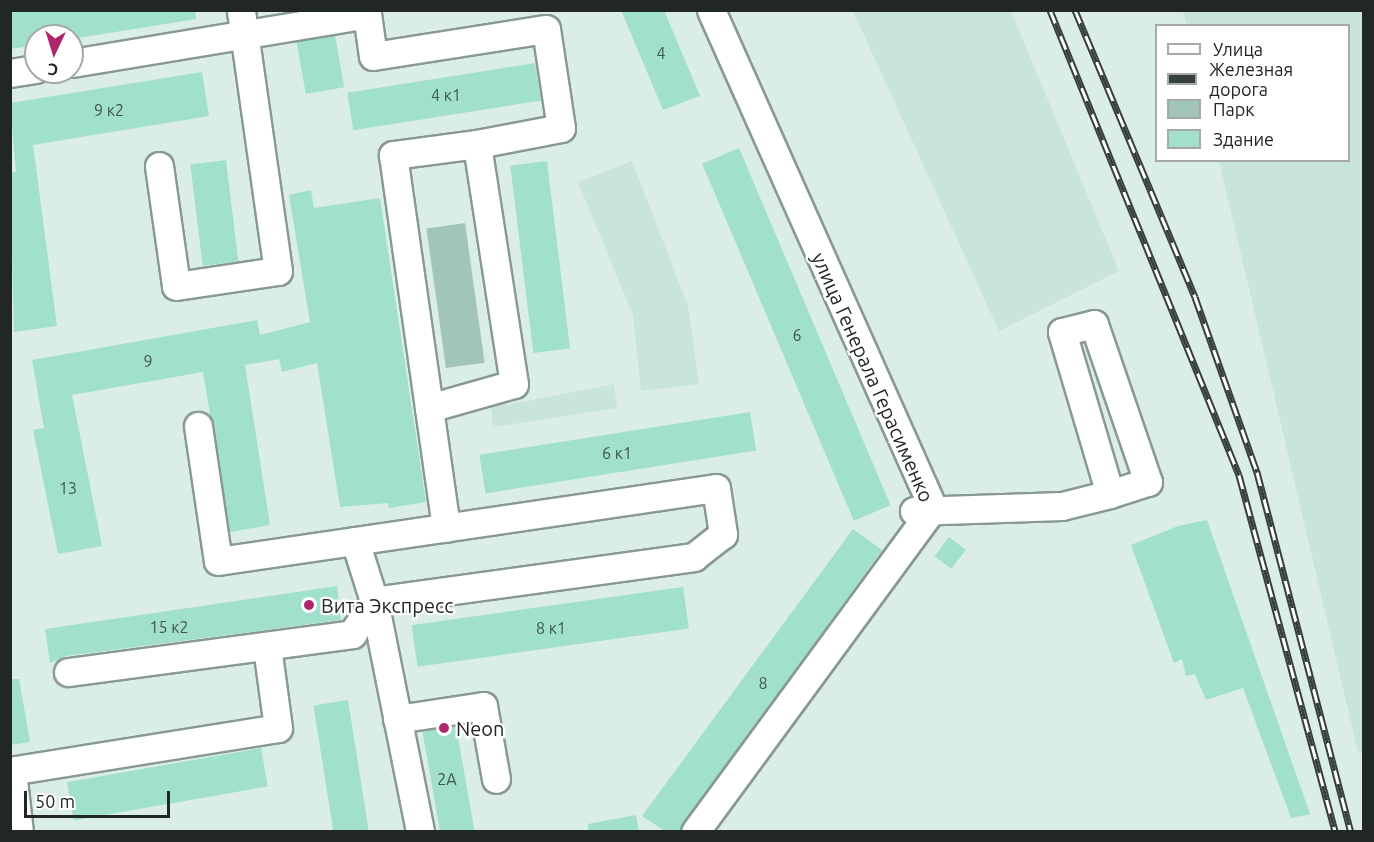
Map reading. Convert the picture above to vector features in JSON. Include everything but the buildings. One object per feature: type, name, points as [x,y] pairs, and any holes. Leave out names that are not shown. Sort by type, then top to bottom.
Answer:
[{"type":"street","name":"улица Генерала Герасименко","points":[[695,831],[921,510],[711,10]]},
{"type":"street","points":[[84,60],[242,23],[367,14],[374,56],[546,29],[561,128],[477,144],[393,155],[446,528]]},
{"type":"street","points":[[159,166],[176,286],[278,271],[242,23]]},
{"type":"street","points":[[429,408],[514,384],[477,144]]},
{"type":"street","points":[[921,510],[1062,506],[1110,494],[1148,482],[1094,324],[1062,333],[1110,494]]},
{"type":"street","points":[[68,672],[352,634],[374,601],[694,557],[723,534],[716,488],[218,561],[198,426]]},
{"type":"street","points":[[355,541],[374,601],[420,831]]},
{"type":"street","points":[[19,831],[11,771],[278,728],[267,646]]},
{"type":"street","points":[[397,719],[483,706],[496,779]]},
{"type":"shaded area","points":[[853,11],[1011,11],[1119,271],[999,331]]},
{"type":"shaded area","points":[[1183,11],[1362,11],[1364,750],[1358,752],[1219,162],[1350,162],[1350,24],[1187,24]]},
{"type":"shaded area","points":[[632,161],[688,306],[699,384],[641,391],[633,315],[578,182]]},
{"type":"shaded area","points":[[614,384],[617,408],[493,427],[490,398],[503,395],[507,405]]},
{"type":"green space","points":[[465,223],[485,363],[446,368],[426,228]]},
{"type":"railway","points":[[1050,10],[1239,475],[1335,832]]},
{"type":"railway","points":[[1075,10],[1195,297],[1257,472],[1351,832]]},
{"type":"place","name":"Вита Экспресс","points":[[309,605]]},
{"type":"place","name":"Neon","points":[[444,728]]}]
